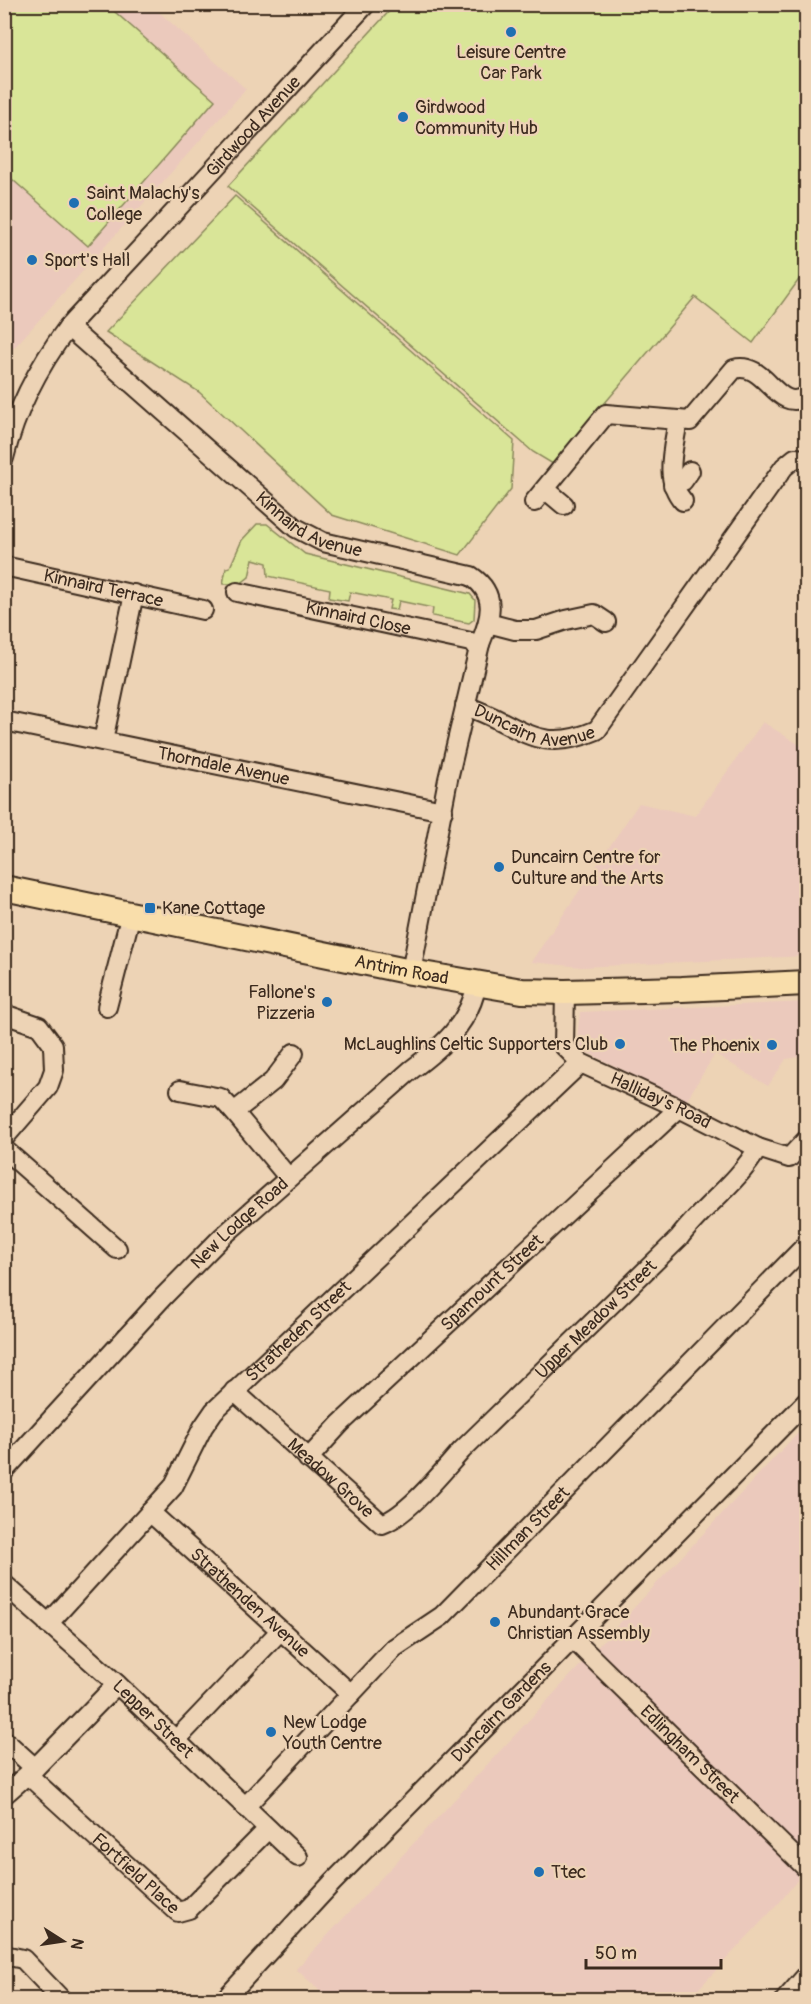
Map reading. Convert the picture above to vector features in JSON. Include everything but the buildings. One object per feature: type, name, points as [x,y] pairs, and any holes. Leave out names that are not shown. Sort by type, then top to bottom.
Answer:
[{"type":"main road","name":"Antrim Road","points":[[4,888],[411,972],[522,991],[682,989],[807,983]]},
{"type":"street","name":"Girdwood Avenue","points":[[4,458],[11,430],[23,400],[35,377],[68,327],[366,4]]},
{"type":"street","name":"Kinnaird Avenue","points":[[68,327],[296,528],[323,542],[471,576],[482,584],[490,601],[488,623],[480,644],[465,706]]},
{"type":"street","points":[[564,505],[539,496],[606,414],[690,421],[734,369],[742,367],[751,369],[784,398],[793,400],[807,396]]},
{"type":"street","points":[[678,420],[670,472],[678,493],[690,471]]},
{"type":"street","name":"Duncairn Avenue","points":[[411,972],[448,779],[465,706],[541,740],[580,738],[597,730],[784,467],[795,458],[807,459]]},
{"type":"street","name":"Kinnaird Terrace","points":[[4,566],[203,609]]},
{"type":"street","name":"Kinnaird Close","points":[[237,592],[480,644]]},
{"type":"street","points":[[103,741],[134,594]]},
{"type":"street","points":[[488,623],[515,630],[536,630],[594,614],[606,622]]},
{"type":"street","name":"Thorndale Avenue","points":[[4,721],[442,811]]},
{"type":"street","points":[[107,1007],[130,914]]},
{"type":"street","name":"New Lodge Road","points":[[4,1471],[163,1297],[222,1237],[411,1070],[437,1050],[459,1027],[474,1000],[477,983]]},
{"type":"street","name":"Halliday's Road","points":[[565,992],[564,1046],[581,1063],[679,1108],[758,1148],[789,1158],[807,1140]]},
{"type":"street","points":[[4,1014],[39,1026],[53,1045],[54,1070],[48,1087],[4,1138]]},
{"type":"street","points":[[234,1112],[273,1081],[294,1053]]},
{"type":"street","name":"Stratheden Street","points":[[48,1624],[173,1487],[214,1411],[581,1063]]},
{"type":"street","points":[[180,1090],[221,1098],[288,1177]]},
{"type":"street","name":"Spamount Street","points":[[308,1459],[340,1424],[679,1108]]},
{"type":"street","name":"Upper Meadow Street","points":[[429,1486],[462,1450],[679,1238],[747,1166],[758,1148]]},
{"type":"street","points":[[4,1149],[117,1249]]},
{"type":"street","name":"Hillman Street","points":[[245,1807],[394,1648],[441,1616],[807,1245]]},
{"type":"street","name":"Meadow Grove","points":[[234,1391],[382,1524],[393,1521],[429,1486]]},
{"type":"street","name":"Duncairn Gardens","points":[[224,2000],[333,1882],[807,1402]]},
{"type":"street","name":"Strathenden Avenue","points":[[150,1512],[351,1694]]},
{"type":"street","name":"Lepper Street","points":[[4,1584],[117,1684],[298,1857]]},
{"type":"street","points":[[176,1740],[280,1631]]},
{"type":"street","name":"Edlingham Street","points":[[573,1639],[807,1868]]},
{"type":"street","points":[[4,1795],[32,1771],[117,1684]]},
{"type":"street","points":[[4,1740],[32,1771]]},
{"type":"street","name":"Fortfield Place","points":[[32,1771],[178,1912],[189,1909],[268,1829]]},
{"type":"street","points":[[4,1955],[23,1959],[62,2000]]},
{"type":"street","points":[[785,2000],[807,1976]]},
{"type":"shaded area","name":"Saint Malachy's College","points":[[5,5],[151,5],[246,89],[5,358]]},
{"type":"shaded area","points":[[763,722],[806,749],[806,956],[582,967],[531,962],[639,803],[695,816]]},
{"type":"shaded area","points":[[806,1002],[806,1056],[786,1059],[768,1086],[715,1054],[686,1101],[576,1047],[580,1012]]},
{"type":"shaded area","points":[[804,1426],[806,1429],[806,1869],[780,1902],[689,1999],[329,1999],[296,1969]]},
{"type":"green space","name":"Saint Malachy's College","points":[[5,4],[107,5],[215,100],[88,246],[5,173]]},
{"type":"green space","points":[[395,5],[806,5],[806,270],[753,343],[695,297],[553,464],[533,452],[228,186]]},
{"type":"green space","points":[[235,196],[514,441],[511,489],[460,555],[332,515],[199,392],[106,332]]},
{"type":"green space","points":[[257,524],[267,524],[305,554],[470,594],[475,600],[474,619],[469,623],[432,616],[433,608],[399,601],[397,610],[389,609],[391,600],[350,592],[348,601],[329,598],[330,589],[268,576],[267,563],[253,559],[249,577],[240,584],[223,584],[226,568],[230,567],[242,540]]},
{"type":"place","name":"Leisure Centre Car Park","points":[[511,32]]},
{"type":"place","name":"Girdwood Community Hub","points":[[403,117]]},
{"type":"place","name":"Saint Malachy's College","points":[[74,203]]},
{"type":"place","name":"Sport's Hall","points":[[32,260]]},
{"type":"place","name":"Duncairn Centre for Culture and the Arts","points":[[499,867]]},
{"type":"place","name":"Kane Cottage","points":[[150,908]]},
{"type":"place","name":"Fallone's Pizzeria","points":[[327,1002]]},
{"type":"place","name":"McLaughlins Celtic Supporters Club","points":[[620,1044]]},
{"type":"place","name":"The Phoenix","points":[[772,1045]]},
{"type":"place","name":"Abundant Grace Christian Assembly","points":[[495,1622]]},
{"type":"place","name":"New Lodge Youth Centre","points":[[271,1732]]},
{"type":"place","name":"Ttec","points":[[539,1872]]}]
